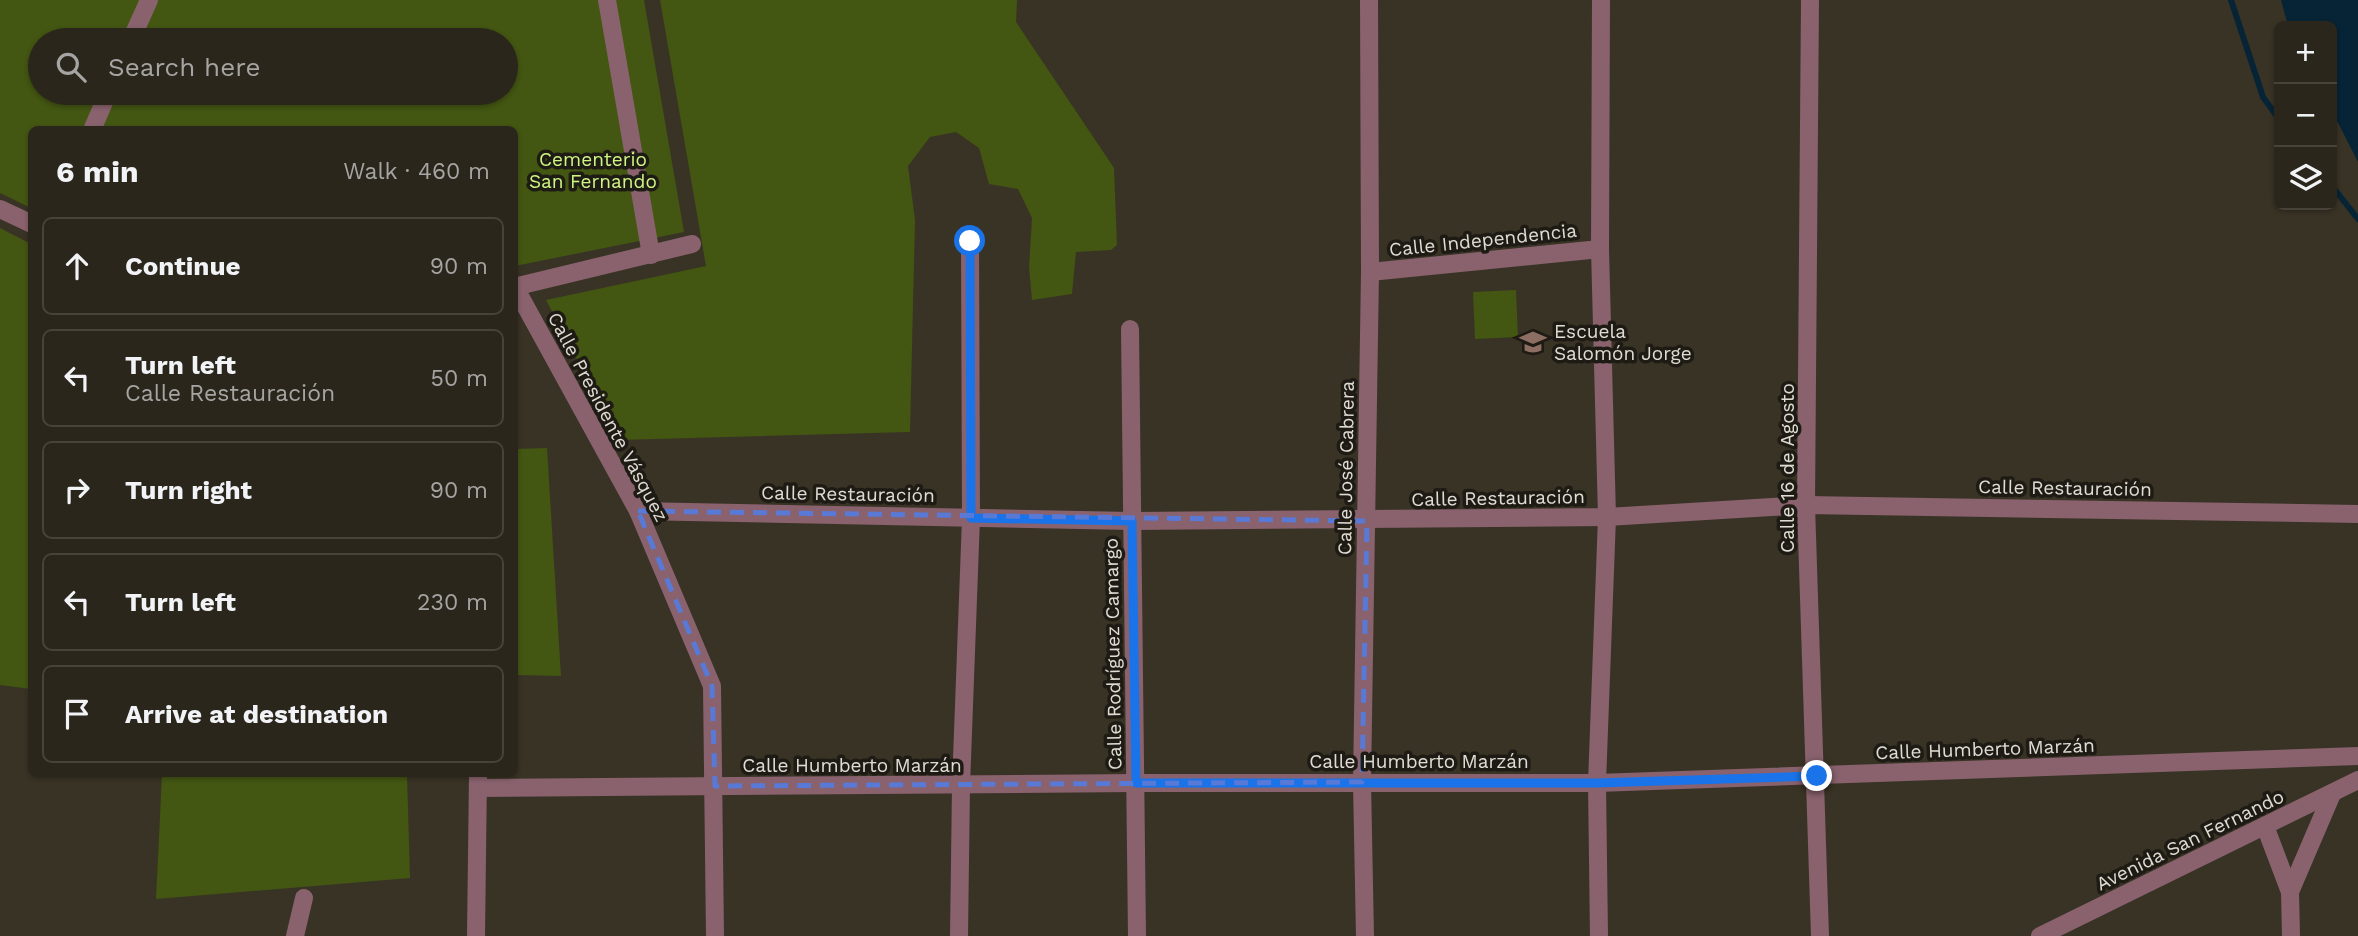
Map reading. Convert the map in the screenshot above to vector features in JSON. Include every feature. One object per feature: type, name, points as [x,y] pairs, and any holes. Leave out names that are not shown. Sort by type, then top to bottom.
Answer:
[{"type":"street","points":[[136,28],[149,0]]},
{"type":"street","points":[[607,0],[651,255]]},
{"type":"street","name":"Calle José Cabrera","points":[[1365,936],[1362,782],[1370,272],[1369,0]]},
{"type":"street","points":[[1599,936],[1597,783],[1607,517],[1600,249],[1601,0]]},
{"type":"street","name":"Calle 16 de Agosto","points":[[1810,0],[1807,505],[1817,776],[1819,936]]},
{"type":"street","points":[[94,126],[103,105]]},
{"type":"street","points":[[0,209],[28,222]]},
{"type":"street","points":[[959,936],[961,786],[971,518],[970,241]]},
{"type":"street","points":[[518,286],[692,244]]},
{"type":"street","name":"Calle Independencia","points":[[1370,272],[1600,249]]},
{"type":"street","name":"Calle Presidente Vásquez","points":[[518,292],[638,511],[712,686],[715,936]]},
{"type":"street","name":"Calle Rodríguez Camargo","points":[[1130,329],[1136,936]]},
{"type":"street","name":"Calle Restauración","points":[[638,511],[1132,521],[1607,517],[1807,505],[2358,514]]},
{"type":"street","name":"Calle Humberto Marzán","points":[[479,781],[715,786],[1597,783],[2358,756]]},
{"type":"street","name":"Avenida San Fernando","points":[[2040,936],[2062,932],[2358,780]]},
{"type":"street","points":[[476,936],[479,781]]},
{"type":"street","points":[[2290,892],[2332,794]]},
{"type":"street","points":[[2265,826],[2290,892],[2291,936]]},
{"type":"street","points":[[295,936],[304,898]]},
{"type":"highlighted area","points":[[638,511],[1367,521],[1362,782],[715,786],[712,686]]},
{"type":"green space","name":"Cementerio San Fernando","points":[[0,0],[644,0],[684,232],[518,265],[518,126],[28,126],[28,207],[0,193]]},
{"type":"green space","points":[[660,0],[1017,0],[1016,22],[1114,168],[1117,245],[1111,250],[1076,252],[1072,294],[1032,300],[1029,267],[1032,218],[1018,189],[989,184],[979,148],[956,132],[930,137],[908,166],[915,220],[910,432],[619,440],[546,300],[706,266]]},
{"type":"green space","points":[[0,228],[28,242],[28,689],[0,685]]},
{"type":"green space","points":[[1516,290],[1518,337],[1475,339],[1473,292]]},
{"type":"green space","points":[[547,448],[561,676],[518,675],[518,449]]},
{"type":"green space","points":[[162,777],[407,777],[410,878],[156,899]]},
{"type":"water","points":[[2281,0],[2358,0],[2358,162],[2337,121],[2337,21],[2287,21]]},
{"type":"waterway","points":[[2231,0],[2263,97],[2274,112]]},
{"type":"waterway","points":[[2337,192],[2358,219]]},
{"type":"place","name":"Escuela Salomón Jorge","points":[[1533,342]]},
{"type":"route","points":[[970,241],[971,518],[1132,521],[1136,783],[1597,783],[1817,776]]}]
